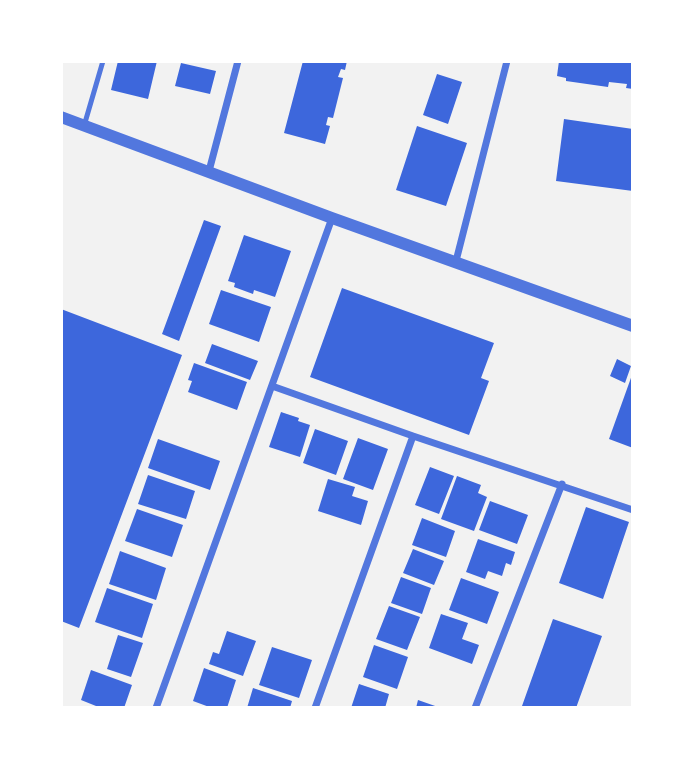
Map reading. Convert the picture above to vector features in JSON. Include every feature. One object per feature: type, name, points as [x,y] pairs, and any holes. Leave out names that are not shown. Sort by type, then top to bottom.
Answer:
[{"type":"street","points":[[209,171],[238,61]]},
{"type":"street","points":[[456,261],[507,61]]},
{"type":"street","points":[[61,117],[633,326]]},
{"type":"street","points":[[156,708],[332,218]]},
{"type":"street","points":[[272,386],[633,510]]},
{"type":"street","points":[[315,708],[412,436]]},
{"type":"street","points":[[475,708],[562,484]]},
{"type":"lane","points":[[84,126],[103,61]]},
{"type":"building","points":[[118,61],[157,61],[148,99],[111,90]]},
{"type":"building","points":[[303,61],[347,61],[345,70],[341,69],[338,77],[343,78],[333,118],[328,117],[326,125],[330,126],[325,144],[284,133]]},
{"type":"building","points":[[559,61],[633,61],[633,89],[626,88],[627,84],[609,82],[608,87],[566,81],[566,78],[557,76]]},
{"type":"building","points":[[181,63],[216,71],[210,94],[175,86]]},
{"type":"building","points":[[437,74],[462,82],[448,124],[423,115]]},
{"type":"building","points":[[564,119],[633,129],[633,191],[556,181]]},
{"type":"building","points":[[417,126],[467,143],[446,206],[396,190]]},
{"type":"building","points":[[204,220],[221,226],[179,341],[162,334]]},
{"type":"building","points":[[244,235],[291,251],[275,297],[254,290],[253,294],[234,287],[235,283],[228,281]]},
{"type":"building","points":[[342,288],[494,343],[481,378],[489,381],[469,435],[310,377]]},
{"type":"building","points":[[221,290],[271,307],[259,342],[209,324]]},
{"type":"building","points":[[61,309],[182,355],[79,628],[61,621]]},
{"type":"building","points":[[212,344],[258,361],[250,380],[205,363]]},
{"type":"building","points":[[617,359],[631,366],[625,383],[610,376]]},
{"type":"building","points":[[194,363],[247,382],[237,410],[188,392],[192,381],[188,380]]},
{"type":"building","points":[[633,375],[633,448],[609,439]]},
{"type":"building","points":[[281,412],[310,425],[300,457],[269,447]]},
{"type":"building","points":[[315,429],[348,441],[336,475],[303,463]]},
{"type":"building","points":[[358,438],[388,449],[373,490],[343,479]]},
{"type":"building","points":[[158,439],[220,461],[210,490],[148,468]]},
{"type":"building","points":[[430,467],[454,476],[439,514],[415,505]]},
{"type":"building","points":[[148,475],[195,491],[186,519],[138,504]]},
{"type":"building","points":[[457,476],[481,485],[478,493],[487,497],[474,531],[441,519]]},
{"type":"building","points":[[328,479],[355,487],[352,496],[368,501],[361,525],[318,511]]},
{"type":"building","points":[[490,501],[528,515],[517,544],[479,530]]},
{"type":"building","points":[[586,507],[629,522],[603,599],[559,583]]},
{"type":"building","points":[[137,509],[183,525],[172,557],[125,541]]},
{"type":"building","points":[[422,518],[455,531],[446,557],[412,545]]},
{"type":"building","points":[[478,539],[515,552],[511,565],[506,563],[502,576],[488,571],[485,579],[466,572]]},
{"type":"building","points":[[413,549],[444,561],[434,585],[403,573]]},
{"type":"building","points":[[120,551],[166,568],[156,600],[109,584]]},
{"type":"building","points":[[401,577],[431,588],[422,614],[391,603]]},
{"type":"building","points":[[461,578],[499,592],[487,624],[449,610]]},
{"type":"building","points":[[107,588],[153,604],[142,638],[95,622]]},
{"type":"building","points":[[389,606],[420,617],[407,650],[376,639]]},
{"type":"building","points":[[441,614],[468,623],[462,639],[479,645],[472,664],[429,648]]},
{"type":"building","points":[[553,619],[602,636],[576,708],[527,708],[522,706]]},
{"type":"building","points":[[227,631],[256,641],[243,676],[209,664],[213,652],[219,654]]},
{"type":"building","points":[[118,635],[143,643],[131,677],[107,669]]},
{"type":"building","points":[[374,645],[408,657],[397,689],[363,677]]},
{"type":"building","points":[[272,647],[312,660],[299,698],[259,685]]},
{"type":"building","points":[[204,668],[236,680],[227,708],[212,708],[193,701]]},
{"type":"building","points":[[91,670],[132,685],[124,708],[101,708],[81,700]]},
{"type":"building","points":[[359,684],[389,694],[385,708],[351,708]]},
{"type":"building","points":[[253,688],[292,701],[290,708],[247,708]]},
{"type":"building","points":[[418,700],[438,707],[438,708],[416,708]]}]
